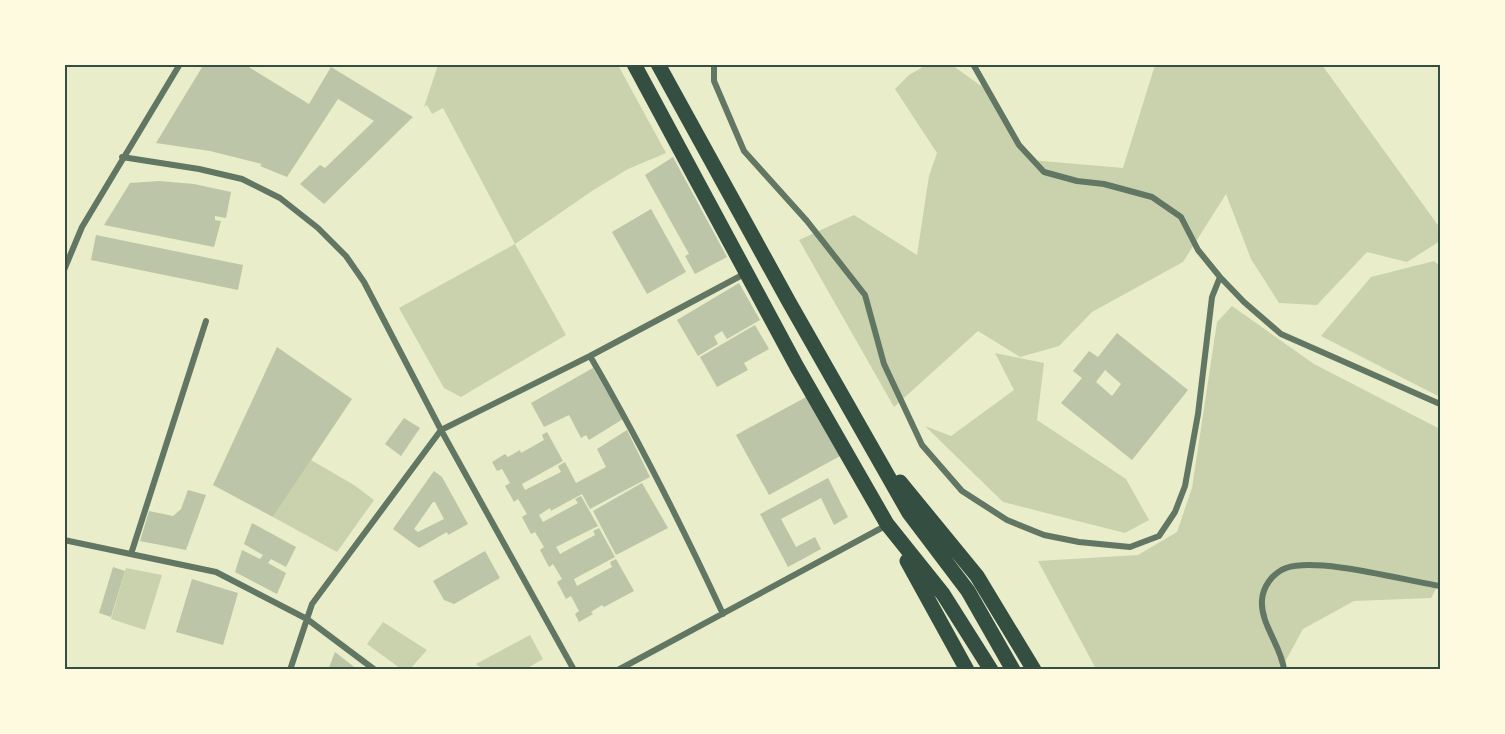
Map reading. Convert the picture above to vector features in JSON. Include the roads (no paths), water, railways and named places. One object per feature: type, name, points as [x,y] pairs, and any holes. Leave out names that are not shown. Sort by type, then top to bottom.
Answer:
[{"type":"highway","points":[[634,64],[825,417],[967,669]]},
{"type":"highway","points":[[658,64],[783,292],[909,513],[968,591],[1013,669]]},
{"type":"highway","points":[[872,447],[977,576],[1034,669]]},
{"type":"highway","points":[[887,524],[943,594],[991,669]]},
{"type":"street","points":[[64,270],[82,227],[180,64]]},
{"type":"street","points":[[714,64],[714,81],[744,152],[807,221],[866,295],[884,364],[922,445],[962,491],[1007,520],[1044,535],[1090,543],[1130,547],[1159,536],[1175,512],[1185,486],[1198,414],[1212,297],[1220,277]]},
{"type":"street","points":[[973,64],[1018,145],[1044,172],[1077,181],[1104,184],[1152,197],[1181,217],[1198,250],[1220,277],[1244,302],[1281,334],[1440,404]]},
{"type":"street","points":[[122,157],[199,169],[242,179],[279,198],[318,228],[346,256],[364,282],[441,430],[574,669]]},
{"type":"street","points":[[290,669],[312,604],[441,430],[590,357],[747,272]]},
{"type":"street","points":[[131,554],[206,321]]},
{"type":"street","points":[[590,357],[629,424],[681,525],[723,614]]},
{"type":"street","points":[[618,669],[887,524]]},
{"type":"street","points":[[64,540],[216,572],[307,619],[375,669]]},
{"type":"street","points":[[1284,669],[1284,664],[1269,634],[1262,600],[1267,582],[1285,568],[1315,564],[1440,586]]}]
